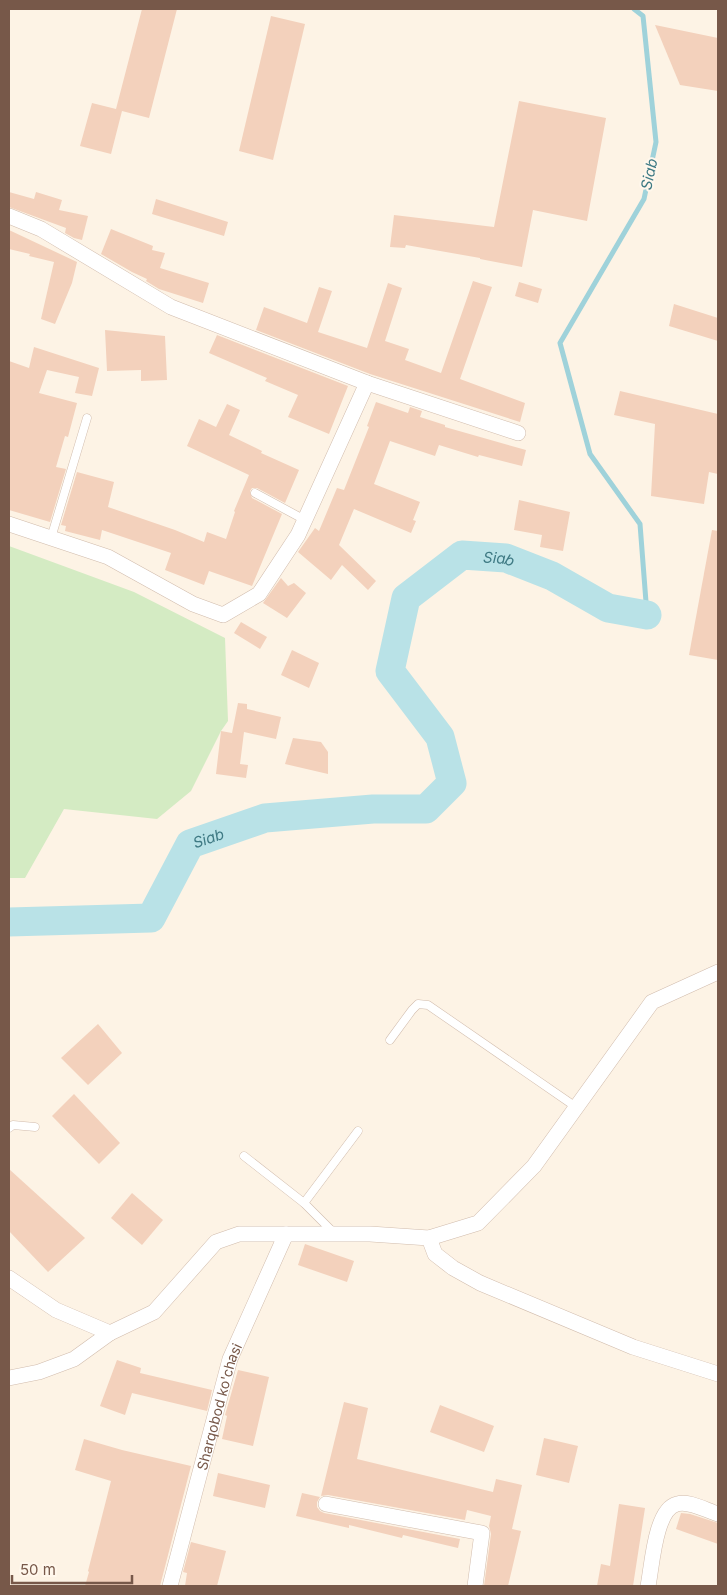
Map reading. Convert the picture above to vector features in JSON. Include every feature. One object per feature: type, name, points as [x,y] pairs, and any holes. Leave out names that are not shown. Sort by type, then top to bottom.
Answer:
[{"type":"street","points":[[9,216],[41,230],[171,307],[367,383],[518,433]]},
{"type":"street","points":[[9,524],[108,556],[193,604],[223,615],[259,594],[298,535],[367,383]]},
{"type":"street","points":[[9,1378],[39,1372],[74,1359],[110,1333],[154,1312],[216,1242],[239,1234],[370,1234],[429,1238],[478,1223],[534,1166],[652,1002],[718,972]]},
{"type":"street","name":"Sharqobod ko'chasi","points":[[170,1586],[230,1358],[286,1234]]},
{"type":"street","points":[[429,1238],[435,1254],[453,1268],[480,1283],[634,1347],[718,1374]]},
{"type":"street","points":[[9,1278],[56,1310],[110,1333]]},
{"type":"street","points":[[326,1504],[482,1533],[475,1586]]},
{"type":"street","points":[[648,1586],[658,1528],[666,1511],[676,1504],[687,1504],[718,1514]]},
{"type":"lane","points":[[51,538],[87,418]]},
{"type":"lane","points":[[255,493],[305,520]]},
{"type":"lane","points":[[390,1040],[418,1004],[428,1005],[576,1107]]},
{"type":"lane","points":[[9,1128],[13,1125],[35,1127]]},
{"type":"lane","points":[[304,1203],[358,1132]]},
{"type":"lane","points":[[244,1156],[304,1203],[334,1234]]},
{"type":"green space","points":[[9,546],[134,592],[225,638],[228,721],[221,731],[191,791],[157,819],[64,809],[25,878],[9,878]]},
{"type":"building","points":[[142,9],[177,9],[149,118],[122,111],[111,154],[80,146],[92,103],[116,109]]},
{"type":"building","points":[[271,16],[305,24],[273,160],[239,151]]},
{"type":"building","points":[[655,25],[718,38],[718,91],[680,85]]},
{"type":"building","points":[[519,101],[606,118],[587,221],[533,210],[522,267],[406,245],[405,248],[390,247],[394,215],[494,227]]},
{"type":"building","points":[[9,192],[34,199],[36,192],[62,200],[59,210],[88,216],[82,240],[65,233],[66,228],[9,207]]},
{"type":"building","points":[[156,199],[228,222],[224,236],[152,214]]},
{"type":"building","points":[[111,229],[153,246],[152,250],[165,253],[160,268],[209,283],[203,303],[159,289],[146,281],[147,279],[101,254]]},
{"type":"building","points":[[9,230],[77,262],[72,283],[55,324],[41,319],[54,262],[9,249]]},
{"type":"building","points":[[473,281],[492,287],[460,379],[525,403],[520,422],[370,374],[256,330],[264,307],[307,323],[319,287],[332,291],[318,332],[367,348],[388,283],[402,288],[385,341],[409,349],[405,360],[441,373]]},
{"type":"building","points":[[519,282],[542,289],[538,303],[515,296]]},
{"type":"building","points":[[674,304],[718,318],[718,341],[669,326]]},
{"type":"building","points":[[105,330],[165,336],[167,380],[141,381],[141,370],[107,371]]},
{"type":"building","points":[[217,335],[348,386],[329,434],[288,417],[298,395],[265,381],[267,378],[209,353]]},
{"type":"building","points":[[34,347],[99,368],[92,396],[75,393],[79,377],[47,370],[39,393],[77,403],[68,437],[65,436],[56,467],[66,469],[50,522],[9,510],[9,361],[29,368]]},
{"type":"building","points":[[620,391],[718,414],[718,474],[709,472],[704,504],[651,496],[655,424],[614,415]]},
{"type":"building","points":[[376,402],[408,413],[410,407],[422,411],[420,417],[445,425],[445,427],[526,450],[522,466],[479,455],[478,457],[439,445],[435,456],[390,441],[374,484],[420,502],[413,520],[416,521],[411,533],[354,509],[339,545],[376,581],[368,590],[342,565],[331,580],[298,552],[315,528],[319,531],[337,488],[344,490],[369,427],[367,426]]},
{"type":"building","points":[[227,404],[240,410],[229,435],[262,451],[261,453],[299,470],[285,503],[257,488],[252,488],[250,491],[252,498],[282,514],[252,586],[209,571],[204,585],[165,570],[171,553],[102,530],[100,540],[65,531],[66,526],[61,525],[77,472],[114,482],[108,507],[204,542],[207,532],[226,539],[234,511],[249,475],[187,446],[199,419],[216,427]]},
{"type":"building","points":[[519,500],[570,512],[563,551],[540,547],[542,535],[514,530]]},
{"type":"building","points":[[712,530],[718,531],[718,660],[689,655]]},
{"type":"building","points":[[281,578],[288,586],[294,583],[306,593],[287,618],[263,603]]},
{"type":"building","points":[[241,622],[267,637],[260,649],[234,633]]},
{"type":"building","points":[[292,650],[319,663],[309,688],[281,675]]},
{"type":"building","points":[[238,703],[247,704],[247,709],[281,717],[276,739],[244,732],[240,764],[248,765],[246,778],[216,774],[221,731],[232,733]]},
{"type":"building","points":[[293,738],[321,742],[328,752],[328,774],[285,764]]},
{"type":"building","points":[[98,1024],[122,1053],[88,1085],[61,1058]]},
{"type":"building","points":[[74,1094],[120,1143],[99,1164],[52,1116]]},
{"type":"building","points":[[9,1169],[85,1238],[48,1272],[9,1231]]},
{"type":"building","points":[[132,1193],[163,1220],[142,1245],[111,1218]]},
{"type":"building","points":[[305,1244],[354,1261],[347,1282],[298,1265]]},
{"type":"building","points":[[117,1360],[141,1368],[140,1373],[212,1390],[207,1411],[132,1393],[125,1415],[100,1406]]},
{"type":"building","points":[[238,1370],[269,1377],[253,1446],[222,1439],[227,1416],[225,1415]]},
{"type":"building","points":[[344,1402],[368,1408],[357,1459],[493,1492],[496,1479],[522,1485],[512,1529],[521,1531],[508,1586],[484,1586],[491,1534],[489,1526],[491,1516],[467,1510],[465,1520],[328,1495],[321,1496]]},
{"type":"building","points":[[440,1405],[494,1426],[484,1452],[430,1432]]},
{"type":"building","points":[[544,1438],[578,1446],[569,1483],[536,1475]]},
{"type":"building","points":[[84,1439],[191,1466],[160,1586],[85,1586],[111,1481],[75,1470]]},
{"type":"building","points":[[218,1473],[270,1485],[265,1508],[213,1496]]},
{"type":"building","points":[[302,1493],[320,1497],[317,1507],[324,1513],[460,1539],[458,1548],[403,1535],[402,1538],[349,1525],[349,1528],[296,1516]]},
{"type":"building","points":[[619,1504],[645,1508],[633,1586],[597,1586],[601,1564],[610,1566]]},
{"type":"building","points":[[681,1513],[718,1523],[718,1544],[676,1529]]},
{"type":"building","points":[[191,1542],[226,1551],[217,1586],[185,1586],[187,1573],[183,1572]]},
{"type":"waterway","name":"Siab","points":[[634,9],[643,16],[656,142],[644,199],[560,343],[590,454],[640,524],[647,615]]},
{"type":"waterway","name":"Siab","points":[[9,922],[151,918],[190,844],[265,818],[373,809],[426,809],[452,783],[440,737],[390,671],[406,598],[462,555],[506,558],[552,576],[608,608],[647,615]]}]
